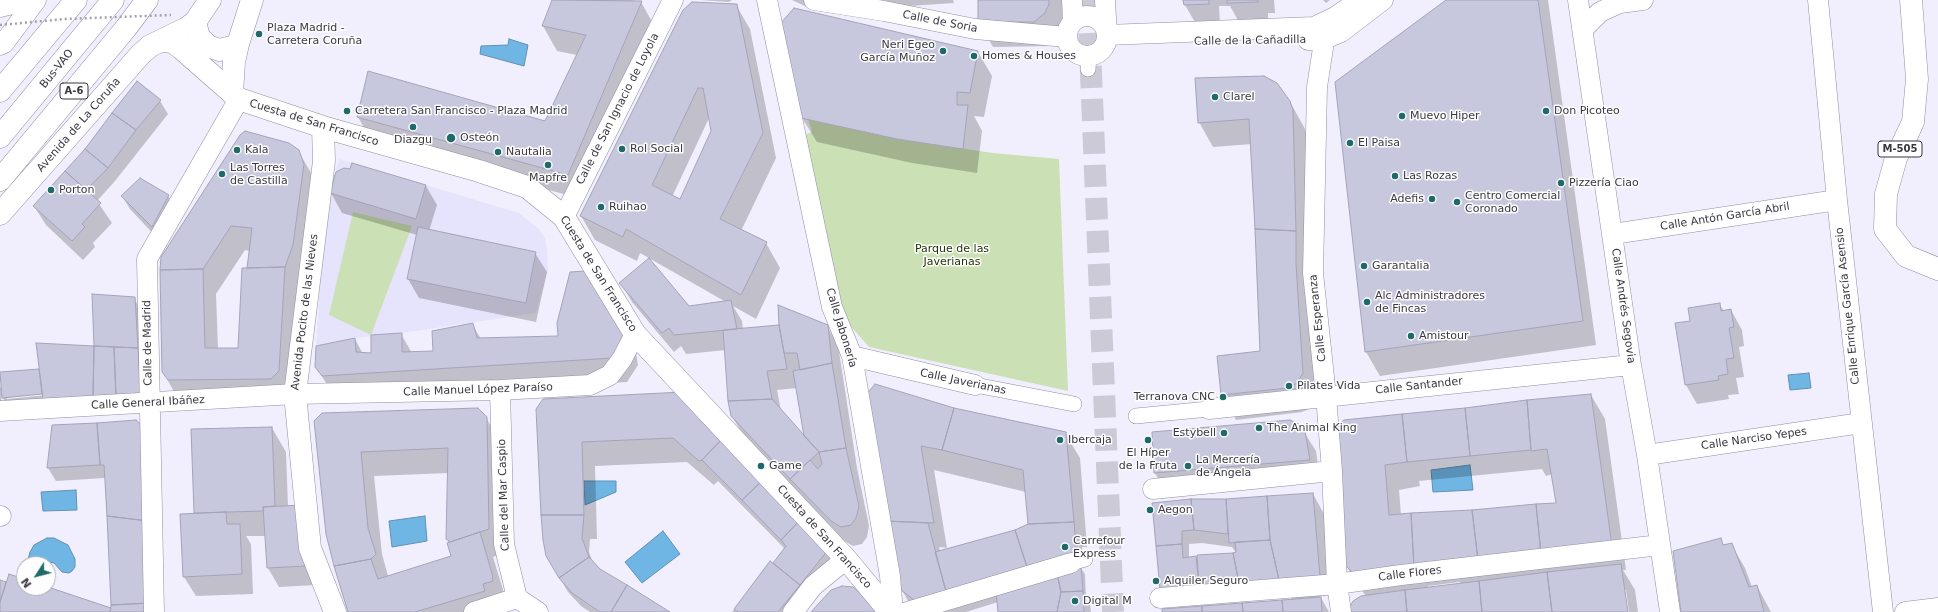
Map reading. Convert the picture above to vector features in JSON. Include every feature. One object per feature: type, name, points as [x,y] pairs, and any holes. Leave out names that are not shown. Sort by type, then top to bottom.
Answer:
[{"type":"main road","points":[[0,91],[76,0]]},
{"type":"main road","name":"Bus-VAO","points":[[0,137],[113,0]]},
{"type":"main road","name":"A-6","points":[[0,180],[126,28],[147,0]]},
{"type":"main road","points":[[236,96],[234,62],[252,0]]},
{"type":"main road","name":"M-505","points":[[1911,0],[1917,79],[1912,122],[1896,158],[1886,194],[1885,229],[1906,256],[1938,269]]},
{"type":"main road","points":[[203,11],[199,37],[208,46],[219,50],[238,44]]},
{"type":"main road","name":"Avenida de La Coruña","points":[[0,214],[140,55],[150,46],[184,30],[203,11]]},
{"type":"main road","name":"Cuesta de San Francisco","points":[[162,41],[173,42],[236,96],[323,127],[479,171],[527,187],[564,217],[635,334],[846,559],[892,612]]},
{"type":"main road","name":"Avenida Pocito de las Nieves","points":[[323,127],[324,161],[295,394],[310,548],[335,612]]},
{"type":"street","points":[[0,7],[29,0]]},
{"type":"street","points":[[0,45],[4,42],[36,0]]},
{"type":"street","name":"Calle de San Ignacio de Loyola","points":[[564,217],[673,0]]},
{"type":"street","name":"Calle Jabonería","points":[[767,0],[832,307],[852,356],[890,576],[892,612]]},
{"type":"street","name":"Calle de Soria","points":[[814,0],[884,11],[975,29],[1070,29]]},
{"type":"street","points":[[1072,0],[1070,29],[1072,50],[1083,56],[1097,51]]},
{"type":"street","points":[[1097,51],[1104,0]]},
{"type":"street","name":"Calle de la Cañadilla","points":[[1318,33],[1335,17],[1360,0]]},
{"type":"street","name":"Calle de la Cañadilla","points":[[1097,51],[1341,32],[1383,0]]},
{"type":"street","name":"Calle Andrés Segovia","points":[[1578,0],[1631,365],[1647,455],[1670,612]]},
{"type":"street","points":[[1598,0],[1620,3],[1643,0]]},
{"type":"street","name":"Calle Enrique García Asensio","points":[[1818,0],[1837,200],[1883,612]]},
{"type":"street","points":[[1583,29],[1600,12],[1620,3]]},
{"type":"street","points":[[1070,29],[1085,16],[1091,17],[1102,23],[1097,51]]},
{"type":"street","name":"Calle Esperanza","points":[[1318,33],[1323,48],[1317,87],[1313,273],[1332,471],[1337,584],[1342,612]]},
{"type":"street","name":"Calle de Madrid","points":[[154,612],[147,259],[236,96]]},
{"type":"street","name":"Calle Antón García Abril","points":[[1613,234],[1837,200]]},
{"type":"street","name":"Calle Manuel López Paraíso","points":[[295,394],[500,390],[590,385],[610,375],[622,359],[635,334]]},
{"type":"street","name":"Calle Javerianas","points":[[852,356],[975,385],[1074,404]]},
{"type":"street","name":"Calle Santander","points":[[1136,416],[1631,365]]},
{"type":"street","name":"Calle del Mar Caspio","points":[[500,390],[504,544],[517,598]]},
{"type":"street","name":"Calle General Ibáñez","points":[[0,410],[149,404],[295,394]]},
{"type":"street","name":"Calle Narciso Yepes","points":[[1647,455],[1861,423]]},
{"type":"street","points":[[1153,489],[1332,471]]},
{"type":"street","name":"Calle Flores","points":[[1160,598],[1337,584],[1401,575],[1660,545]]},
{"type":"street","points":[[793,612],[813,586],[846,559]]},
{"type":"street","points":[[907,612],[1078,561]]},
{"type":"street","points":[[474,612],[517,598],[538,612]]},
{"type":"street","points":[[1906,612],[1938,608]]},
{"type":"path","points":[[0,25],[65,19],[171,15]]},
{"type":"shaded area","points":[[339,159],[519,213],[539,229],[545,238],[547,249],[548,271],[536,313],[402,333],[355,338],[316,346],[325,209]]},
{"type":"green space","name":"Parque de las Javerianas","points":[[808,119],[897,139],[993,153],[1059,159],[1068,391],[869,347],[840,314],[803,135],[812,132]]},
{"type":"green space","points":[[353,212],[412,226],[371,335],[329,315]]},
{"type":"water","points":[[509,39],[528,45],[524,66],[480,54],[481,46],[508,45]]},
{"type":"water","points":[[1809,373],[1811,388],[1790,390],[1788,375]]},
{"type":"water","points":[[1470,465],[1473,490],[1433,492],[1431,470]]},
{"type":"water","points":[[584,481],[616,481],[616,492],[585,505]]},
{"type":"water","points":[[76,490],[77,510],[43,511],[41,492]]},
{"type":"water","points":[[425,516],[427,541],[392,547],[389,521]]},
{"type":"water","points":[[663,531],[680,554],[642,583],[625,562]]},
{"type":"water","points":[[47,538],[54,538],[68,545],[75,559],[75,567],[69,573],[62,572],[56,565],[56,556],[29,556],[34,545]]},
{"type":"building","points":[[552,0],[642,1],[568,175],[357,117],[368,71],[545,121],[586,35],[542,26]]},
{"type":"building","points":[[978,0],[1049,0],[1049,4],[1045,13],[1034,22],[978,22]]},
{"type":"building","points":[[1183,0],[1209,0],[1209,4],[1184,5]]},
{"type":"building","points":[[1227,0],[1258,0],[1258,2],[1227,3]]},
{"type":"building","name":"Centro Comercial Coronado","points":[[1446,0],[1538,0],[1583,321],[1365,352],[1335,82]]},
{"type":"building","points":[[692,2],[737,4],[763,133],[720,219],[767,242],[741,295],[626,229],[623,237],[580,216],[683,10]],"holes":[[[698,88],[703,88],[711,131],[680,199],[652,185]]]},
{"type":"building","points":[[794,8],[978,51],[970,93],[957,92],[957,105],[968,105],[963,149],[897,139],[801,118],[780,24]]},
{"type":"building","points":[[1264,76],[1277,83],[1290,101],[1293,110],[1296,231],[1255,229],[1249,119],[1198,123],[1195,78]]},
{"type":"building","points":[[137,81],[161,100],[136,130],[112,113]]},
{"type":"building","points":[[112,113],[136,130],[108,168],[85,149]]},
{"type":"building","points":[[245,131],[289,143],[299,150],[304,164],[293,245],[285,267],[247,268],[252,228],[231,226],[203,269],[160,270],[161,257],[240,135]]},
{"type":"building","points":[[85,149],[108,168],[86,190],[65,171]]},
{"type":"building","points":[[352,163],[426,185],[416,219],[330,193],[336,172],[344,168],[350,169]]},
{"type":"building","points":[[65,171],[101,203],[82,224],[85,227],[72,241],[33,206]]},
{"type":"building","points":[[140,178],[169,195],[152,227],[121,196]]},
{"type":"building","points":[[418,227],[536,252],[526,303],[407,279]]},
{"type":"building","points":[[1255,229],[1296,231],[1296,264],[1303,373],[1297,383],[1288,388],[1221,395],[1217,356],[1260,351]]},
{"type":"building","points":[[649,258],[689,306],[731,300],[737,329],[674,335],[669,328],[662,333],[619,283]]},
{"type":"building","points":[[285,267],[279,371],[271,379],[168,380],[162,372],[160,270],[203,269],[205,348],[238,348],[242,268]]},
{"type":"building","points":[[585,271],[622,327],[624,340],[613,358],[322,376],[315,367],[316,346],[355,338],[356,352],[371,353],[371,335],[402,333],[402,352],[433,351],[432,331],[473,323],[477,338],[558,336],[557,323],[570,272]]},
{"type":"building","points":[[92,294],[135,297],[138,348],[94,346]]},
{"type":"building","points":[[1720,303],[1721,311],[1731,309],[1734,327],[1729,328],[1734,358],[1726,359],[1728,374],[1718,376],[1719,380],[1685,385],[1675,323],[1690,321],[1688,308]]},
{"type":"building","points":[[778,305],[828,325],[832,363],[800,370],[797,353],[784,353],[779,325]]},
{"type":"building","points":[[779,325],[787,369],[767,371],[772,399],[728,401],[723,330]]},
{"type":"building","points":[[36,343],[94,346],[93,396],[43,399]]},
{"type":"building","points":[[94,346],[114,347],[116,397],[93,396]]},
{"type":"building","points":[[114,347],[138,348],[141,395],[116,397]]},
{"type":"building","points":[[832,363],[846,448],[819,452],[804,436],[793,371]]},
{"type":"building","points":[[39,369],[42,394],[2,398],[0,372]]},
{"type":"building","points":[[875,384],[954,408],[942,450],[921,446],[934,523],[885,521],[866,395]]},
{"type":"building","points":[[683,392],[726,435],[702,460],[699,461],[673,438],[582,442],[584,515],[541,515],[536,409],[543,399]]},
{"type":"building","points":[[1591,394],[1612,546],[1541,554],[1536,504],[1556,503],[1547,449],[1531,451],[1527,400]]},
{"type":"building","points":[[772,399],[819,452],[790,479],[731,416],[728,401]]},
{"type":"building","points":[[1527,400],[1531,450],[1470,456],[1465,408]]},
{"type":"building","points":[[478,408],[487,417],[489,529],[450,542],[446,539],[448,448],[361,452],[368,528],[376,554],[371,559],[334,566],[326,534],[314,421],[322,413]]},
{"type":"building","points":[[954,408],[1066,432],[1074,522],[1028,524],[1023,470],[942,450]]},
{"type":"building","points":[[1465,408],[1470,456],[1407,462],[1402,414]]},
{"type":"building","points":[[1402,414],[1407,462],[1385,465],[1389,515],[1411,513],[1414,567],[1357,573],[1351,571],[1343,563],[1335,427],[1344,420]]},
{"type":"building","points":[[136,420],[146,429],[148,521],[107,516],[104,465],[100,465],[97,423]]},
{"type":"building","points":[[1290,420],[1301,425],[1305,431],[1310,460],[1154,473],[1152,432]]},
{"type":"building","points":[[97,423],[100,465],[47,468],[52,425]]},
{"type":"building","points":[[272,427],[275,506],[263,507],[264,511],[194,513],[191,429]]},
{"type":"building","points":[[723,438],[765,478],[742,500],[702,460]]},
{"type":"building","points":[[846,448],[859,506],[856,518],[851,525],[841,527],[831,521],[790,479],[810,460],[818,469],[822,464],[819,452]]},
{"type":"building","points":[[765,478],[803,517],[781,540],[742,500]]},
{"type":"building","points":[[1313,493],[1320,576],[1279,580],[1270,540],[1267,496]]},
{"type":"building","points":[[1267,496],[1270,540],[1229,543],[1226,499]]},
{"type":"building","points":[[1191,499],[1194,530],[1182,531],[1182,544],[1156,546],[1152,503]]},
{"type":"building","points":[[1191,499],[1226,499],[1228,534],[1194,530]]},
{"type":"building","points":[[1536,504],[1541,554],[1478,560],[1472,510]]},
{"type":"building","points":[[302,505],[306,566],[267,568],[263,507]]},
{"type":"building","points":[[1472,510],[1478,560],[1414,567],[1411,513]]},
{"type":"building","points":[[226,512],[227,524],[240,524],[242,574],[183,577],[180,514]]},
{"type":"building","points":[[541,515],[584,515],[582,538],[589,557],[559,578],[546,556]]},
{"type":"building","points":[[107,516],[148,521],[150,603],[111,605]]},
{"type":"building","points":[[803,517],[828,550],[800,585],[773,563],[786,546],[781,540]]},
{"type":"building","points":[[885,521],[928,523],[947,595],[919,604],[901,590]]},
{"type":"building","points":[[1074,522],[1076,545],[1071,558],[1028,570],[1015,530],[1028,524]]},
{"type":"building","points":[[1015,530],[1028,570],[947,595],[935,552]]},
{"type":"building","points":[[480,532],[493,577],[493,581],[483,584],[485,591],[415,612],[348,612],[334,566],[371,559],[378,579],[451,556],[447,543]]},
{"type":"building","points":[[1721,538],[1723,545],[1732,543],[1749,587],[1757,585],[1764,612],[1681,612],[1673,551]]},
{"type":"building","points":[[1270,540],[1279,580],[1239,583],[1233,553],[1236,552],[1235,542]]},
{"type":"building","points":[[1182,544],[1183,558],[1196,556],[1199,586],[1160,590],[1156,546]]},
{"type":"building","points":[[1233,553],[1239,583],[1199,586],[1197,555]]},
{"type":"building","points":[[589,557],[600,569],[627,585],[611,612],[600,612],[572,593],[559,578]]},
{"type":"building","points":[[770,561],[800,585],[778,612],[738,612],[734,609]]},
{"type":"building","points":[[1621,564],[1628,612],[1552,612],[1547,572]]},
{"type":"building","points":[[1081,567],[1083,591],[1061,592],[1057,574]]},
{"type":"building","points":[[1547,572],[1552,612],[1482,612],[1479,581]]},
{"type":"building","points":[[9,574],[16,576],[16,596],[56,596],[56,590],[111,608],[110,612],[0,612],[0,602]]},
{"type":"building","points":[[1057,574],[1061,592],[1057,612],[998,612],[996,592]]},
{"type":"building","points":[[0,580],[6,582],[0,602]]},
{"type":"building","points":[[1479,581],[1482,612],[1407,612],[1405,590]]},
{"type":"building","points":[[627,585],[670,612],[611,612]]},
{"type":"building","points":[[842,586],[853,587],[866,598],[876,612],[811,612],[831,590]]},
{"type":"building","points":[[1405,590],[1407,612],[1347,612],[1353,601],[1361,596]]},
{"type":"building","points":[[1083,591],[1084,612],[1057,612],[1061,592]]},
{"type":"building","points":[[1321,597],[1322,612],[1283,612],[1282,600]]},
{"type":"building","points":[[1282,600],[1283,612],[1243,612],[1242,603]]},
{"type":"building","points":[[150,603],[150,612],[110,612],[111,605]]},
{"type":"building","points":[[1242,603],[1243,612],[1202,612],[1202,606]]},
{"type":"building","points":[[1202,606],[1202,612],[1162,612],[1162,609]]},
{"type":"tunnel","points":[[1088,0],[1113,612]]},
{"type":"place","name":"Plaza Madrid - Carretera Coruña","points":[[259,34]]},
{"type":"place","name":"Neri Egeo García Muñoz","points":[[943,51]]},
{"type":"place","name":"Homes & Houses","points":[[974,56]]},
{"type":"place","name":"Clarel","points":[[1215,97]]},
{"type":"place","name":"Carretera San Francisco - Plaza Madrid","points":[[347,111]]},
{"type":"place","name":"Don Picoteo","points":[[1546,111]]},
{"type":"place","name":"Muevo Hiper","points":[[1402,116]]},
{"type":"place","name":"Diazgu","points":[[413,127]]},
{"type":"place","name":"Osteón","points":[[451,138]]},
{"type":"place","name":"El Paisa","points":[[1350,143]]},
{"type":"place","name":"Rol Social","points":[[622,149]]},
{"type":"place","name":"Kala","points":[[237,150]]},
{"type":"place","name":"Nautalia","points":[[498,152]]},
{"type":"place","name":"Mapfre","points":[[548,165]]},
{"type":"place","name":"Las Torres de Castilla","points":[[222,174]]},
{"type":"place","name":"Las Rozas","points":[[1395,176]]},
{"type":"place","name":"Pizzería Ciao","points":[[1561,183]]},
{"type":"place","name":"Porton","points":[[51,190]]},
{"type":"place","name":"Adefis","points":[[1432,199]]},
{"type":"place","name":"Centro Comercial Coronado","points":[[1457,202]]},
{"type":"place","name":"Ruihao","points":[[601,207]]},
{"type":"place","name":"Garantalia","points":[[1364,266]]},
{"type":"place","name":"Alc Administradores de Fincas","points":[[1367,302]]},
{"type":"place","name":"Amistour","points":[[1411,336]]},
{"type":"place","name":"Pilates Vida","points":[[1289,386]]},
{"type":"place","name":"Terranova CNC","points":[[1223,397]]},
{"type":"place","name":"The Animal King","points":[[1259,428]]},
{"type":"place","name":"Estybell","points":[[1224,433]]},
{"type":"place","name":"Ibercaja","points":[[1060,440]]},
{"type":"place","name":"El Híper de la Fruta","points":[[1148,440]]},
{"type":"place","name":"Game","points":[[761,466]]},
{"type":"place","name":"La Mercería de Ángela","points":[[1188,466]]},
{"type":"place","name":"Aegon","points":[[1150,510]]},
{"type":"place","name":"Carrefour Express","points":[[1065,547]]},
{"type":"place","name":"Alquiler Seguro","points":[[1156,581]]},
{"type":"place","name":"Digital M","points":[[1075,601]]}]
